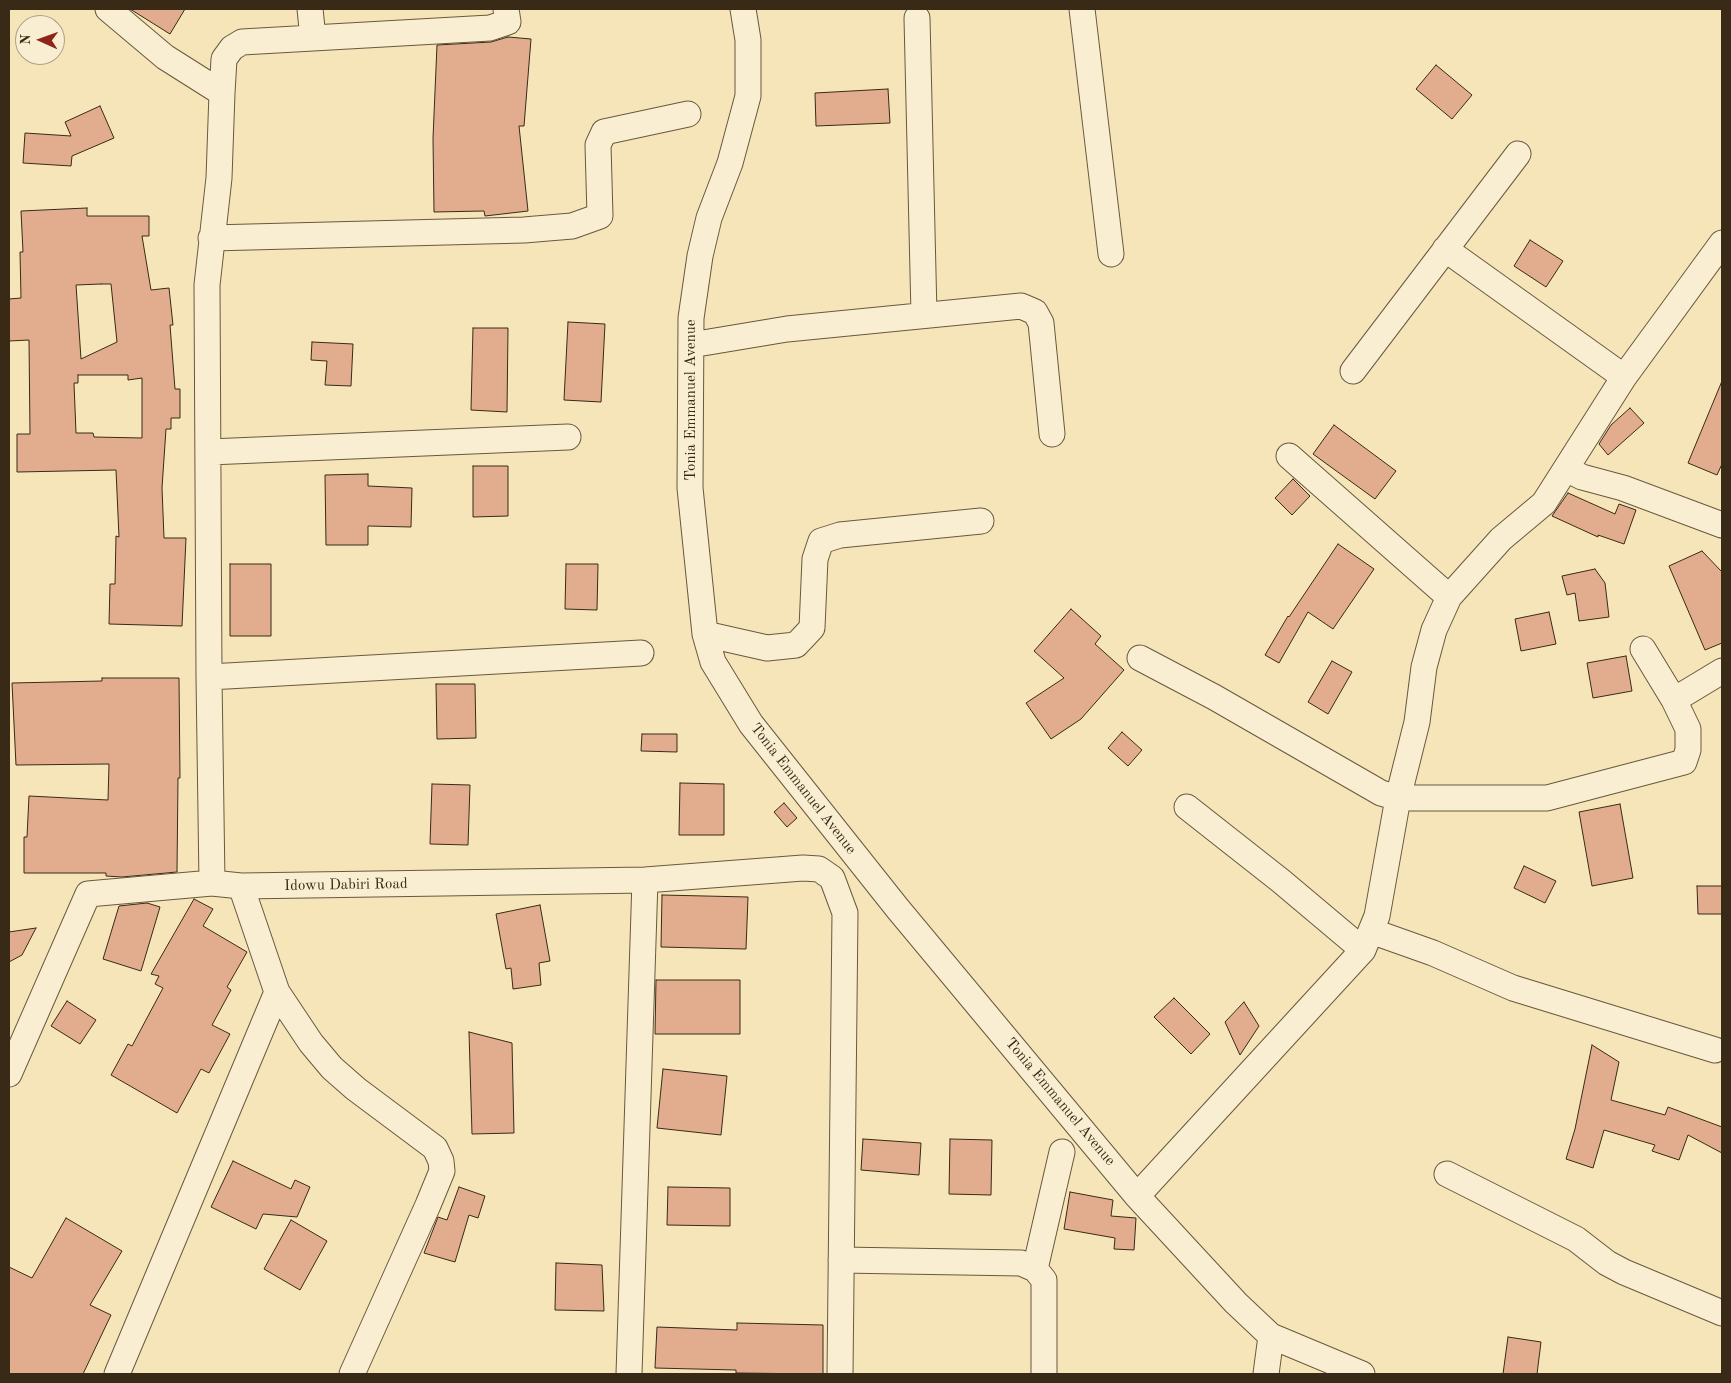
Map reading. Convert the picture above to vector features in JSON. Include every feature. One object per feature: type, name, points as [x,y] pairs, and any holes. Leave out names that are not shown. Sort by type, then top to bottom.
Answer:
[{"type":"street","points":[[108,9],[165,57],[222,93]]},
{"type":"street","points":[[310,9],[313,38]]},
{"type":"street","points":[[212,883],[207,285],[219,178],[224,59],[232,48],[242,42],[490,28],[508,22],[506,9]]},
{"type":"street","name":"Tonia Emmanuel Avenue","points":[[743,9],[748,40],[748,96],[730,163],[709,218],[700,256],[690,318],[690,488],[706,634],[713,662],[751,724],[898,909],[1137,1196],[1236,1303],[1271,1336],[1362,1374]]},
{"type":"street","points":[[1082,9],[1111,254]]},
{"type":"street","points":[[917,18],[924,315]]},
{"type":"street","points":[[211,238],[524,230],[572,226],[600,216],[598,146],[604,132],[688,114]]},
{"type":"street","points":[[1353,372],[1518,154]]},
{"type":"street","points":[[1137,1196],[1367,941],[1378,916],[1398,798],[1417,722],[1424,667],[1434,630],[1449,597],[1502,539],[1544,503],[1624,377],[1722,243]]},
{"type":"street","points":[[1445,249],[1624,377]]},
{"type":"street","points":[[691,346],[787,329],[1021,306],[1035,312],[1042,323],[1052,434]]},
{"type":"street","points":[[209,452],[568,437]]},
{"type":"street","points":[[1289,456],[1449,597]]},
{"type":"street","points":[[1566,469],[1722,525]]},
{"type":"street","points":[[706,634],[767,648],[796,646],[812,628],[815,559],[821,541],[840,535],[981,520]]},
{"type":"street","points":[[1140,658],[1214,697],[1367,787],[1398,798],[1547,798],[1684,762],[1688,750],[1688,729],[1674,700],[1643,649]]},
{"type":"street","points":[[209,677],[641,654]]},
{"type":"street","points":[[1674,700],[1722,670]]},
{"type":"street","points":[[1187,807],[1282,881],[1367,941],[1433,953],[1513,988],[1715,1050]]},
{"type":"street","name":"Idowu Dabiri Road","points":[[9,1074],[84,898],[88,894],[212,883],[241,886],[645,880],[803,868],[819,869],[832,878],[845,913],[840,1374]]},
{"type":"street","points":[[629,1374],[645,880]]},
{"type":"street","points":[[241,886],[277,992],[311,1043],[332,1068],[356,1089],[435,1148],[441,1161],[442,1171],[425,1213],[352,1374]]},
{"type":"street","points":[[117,1374],[277,992]]},
{"type":"street","points":[[1035,1269],[1062,1152]]},
{"type":"street","points":[[1447,1174],[1576,1239],[1607,1263],[1624,1272],[1722,1313]]},
{"type":"street","points":[[841,1260],[1021,1263],[1035,1269],[1044,1280],[1044,1374]]},
{"type":"street","points":[[1266,1374],[1271,1336]]},
{"type":"building","points":[[130,9],[185,9],[170,34]]},
{"type":"building","points":[[508,37],[531,39],[524,126],[519,126],[528,211],[485,216],[484,211],[434,212],[433,138],[437,45],[491,42]]},
{"type":"building","points":[[1436,65],[1472,95],[1452,119],[1416,89]]},
{"type":"building","points":[[888,89],[890,123],[816,126],[815,93]]},
{"type":"building","points":[[100,106],[114,138],[72,156],[71,166],[23,163],[25,133],[71,136],[65,122]]},
{"type":"building","points":[[87,208],[87,216],[149,216],[149,236],[142,236],[151,290],[169,288],[173,325],[170,325],[175,389],[180,389],[180,418],[171,418],[171,429],[166,429],[162,488],[164,538],[186,538],[182,626],[109,624],[110,584],[115,584],[116,536],[119,537],[116,470],[17,472],[17,434],[30,434],[29,340],[9,341],[9,299],[21,298],[20,252],[23,252],[21,211]],"holes":[[[111,284],[117,342],[81,359],[76,285]],[[78,375],[128,375],[128,380],[142,378],[142,438],[94,437],[93,433],[76,433],[74,383],[78,383]]]},
{"type":"building","points":[[1530,240],[1563,261],[1546,287],[1514,266]]},
{"type":"building","points":[[568,322],[605,324],[601,402],[564,400]]},
{"type":"building","points":[[473,328],[508,328],[507,412],[471,410]]},
{"type":"building","points":[[312,342],[353,344],[351,386],[325,385],[327,361],[311,360]]},
{"type":"building","points":[[1722,381],[1722,464],[1717,475],[1688,463]]},
{"type":"building","points":[[1630,408],[1644,423],[1608,455],[1599,444],[1611,425]]},
{"type":"building","points":[[1334,425],[1396,471],[1375,499],[1313,454]]},
{"type":"building","points":[[473,466],[508,466],[508,516],[473,517]]},
{"type":"building","points":[[368,474],[368,486],[412,488],[411,527],[368,526],[368,545],[326,545],[325,475]]},
{"type":"building","points":[[1293,479],[1310,496],[1292,515],[1275,498]]},
{"type":"building","points":[[1568,493],[1615,514],[1619,504],[1636,510],[1624,544],[1598,535],[1598,537],[1552,516]]},
{"type":"building","points":[[1338,544],[1374,569],[1333,629],[1308,612],[1279,663],[1265,655],[1288,616]]},
{"type":"building","points":[[1702,551],[1722,572],[1722,643],[1705,650],[1669,566]]},
{"type":"building","points":[[230,564],[271,564],[271,636],[230,636]]},
{"type":"building","points":[[566,564],[598,564],[597,610],[565,609]]},
{"type":"building","points":[[1595,569],[1605,583],[1609,617],[1579,621],[1575,593],[1567,595],[1562,576]]},
{"type":"building","points":[[1071,609],[1101,636],[1095,644],[1124,670],[1081,719],[1051,739],[1026,703],[1064,678],[1034,651]]},
{"type":"building","points":[[1549,612],[1556,644],[1521,651],[1515,619]]},
{"type":"building","points":[[1626,656],[1632,691],[1593,698],[1587,663]]},
{"type":"building","points":[[1332,661],[1352,672],[1328,714],[1308,702]]},
{"type":"building","points":[[102,678],[179,678],[180,778],[178,778],[177,872],[122,877],[106,876],[106,873],[24,873],[24,837],[27,837],[29,796],[108,800],[109,764],[16,765],[12,683],[102,681]]},
{"type":"building","points":[[436,684],[475,684],[476,738],[437,739]]},
{"type":"building","points":[[1122,732],[1142,750],[1128,766],[1108,748]]},
{"type":"building","points":[[642,734],[677,734],[677,752],[641,751]]},
{"type":"building","points":[[680,783],[724,784],[724,835],[679,835]]},
{"type":"building","points":[[432,784],[470,785],[468,845],[430,844]]},
{"type":"building","points":[[784,803],[797,818],[787,827],[774,812]]},
{"type":"building","points":[[1620,804],[1633,878],[1592,886],[1579,812]]},
{"type":"building","points":[[1524,866],[1556,881],[1545,903],[1514,888]]},
{"type":"building","points":[[1697,886],[1722,886],[1722,914],[1698,914]]},
{"type":"building","points":[[662,895],[748,897],[746,949],[661,947]]},
{"type":"building","points":[[194,899],[213,909],[203,926],[247,952],[227,987],[231,990],[212,1025],[230,1034],[209,1073],[201,1069],[177,1113],[111,1075],[128,1044],[132,1046],[163,988],[155,984],[159,976],[151,974]]},
{"type":"building","points":[[147,903],[160,907],[141,971],[103,959],[119,906]]},
{"type":"building","points":[[540,905],[550,961],[539,963],[541,985],[513,989],[511,968],[506,969],[496,914]]},
{"type":"building","points":[[36,928],[22,955],[9,962],[9,932]]},
{"type":"building","points":[[656,980],[740,980],[740,1034],[655,1034]]},
{"type":"building","points":[[1174,998],[1210,1034],[1191,1054],[1154,1017]]},
{"type":"building","points":[[67,1001],[96,1020],[80,1044],[51,1026]]},
{"type":"building","points":[[1244,1002],[1259,1026],[1240,1055],[1225,1022]]},
{"type":"building","points":[[469,1032],[512,1043],[514,1133],[472,1134]]},
{"type":"building","points":[[1592,1045],[1619,1062],[1611,1100],[1665,1115],[1668,1107],[1722,1127],[1722,1153],[1688,1135],[1679,1160],[1652,1151],[1655,1145],[1604,1130],[1593,1168],[1566,1159],[1575,1129]]},
{"type":"building","points":[[663,1069],[727,1076],[721,1135],[657,1128]]},
{"type":"building","points":[[863,1139],[921,1143],[919,1175],[861,1170]]},
{"type":"building","points":[[950,1139],[992,1140],[991,1195],[949,1194]]},
{"type":"building","points":[[233,1161],[291,1189],[295,1180],[310,1187],[297,1217],[263,1214],[256,1229],[211,1207]]},
{"type":"building","points":[[459,1187],[485,1196],[478,1218],[469,1215],[455,1262],[424,1253],[438,1217],[447,1220]]},
{"type":"building","points":[[668,1187],[730,1188],[730,1226],[667,1225]]},
{"type":"building","points":[[1070,1192],[1113,1200],[1111,1216],[1136,1218],[1134,1250],[1114,1249],[1115,1238],[1064,1229]]},
{"type":"building","points":[[66,1218],[122,1251],[90,1305],[111,1315],[83,1374],[9,1374],[9,1267],[32,1278]]},
{"type":"building","points":[[291,1220],[327,1241],[300,1290],[264,1269]]},
{"type":"building","points":[[556,1263],[602,1265],[604,1311],[555,1310]]},
{"type":"building","points":[[737,1323],[823,1325],[823,1374],[736,1373],[736,1370],[655,1368],[657,1327],[737,1330]]},
{"type":"building","points":[[1508,1337],[1541,1342],[1537,1374],[1503,1374]]}]
